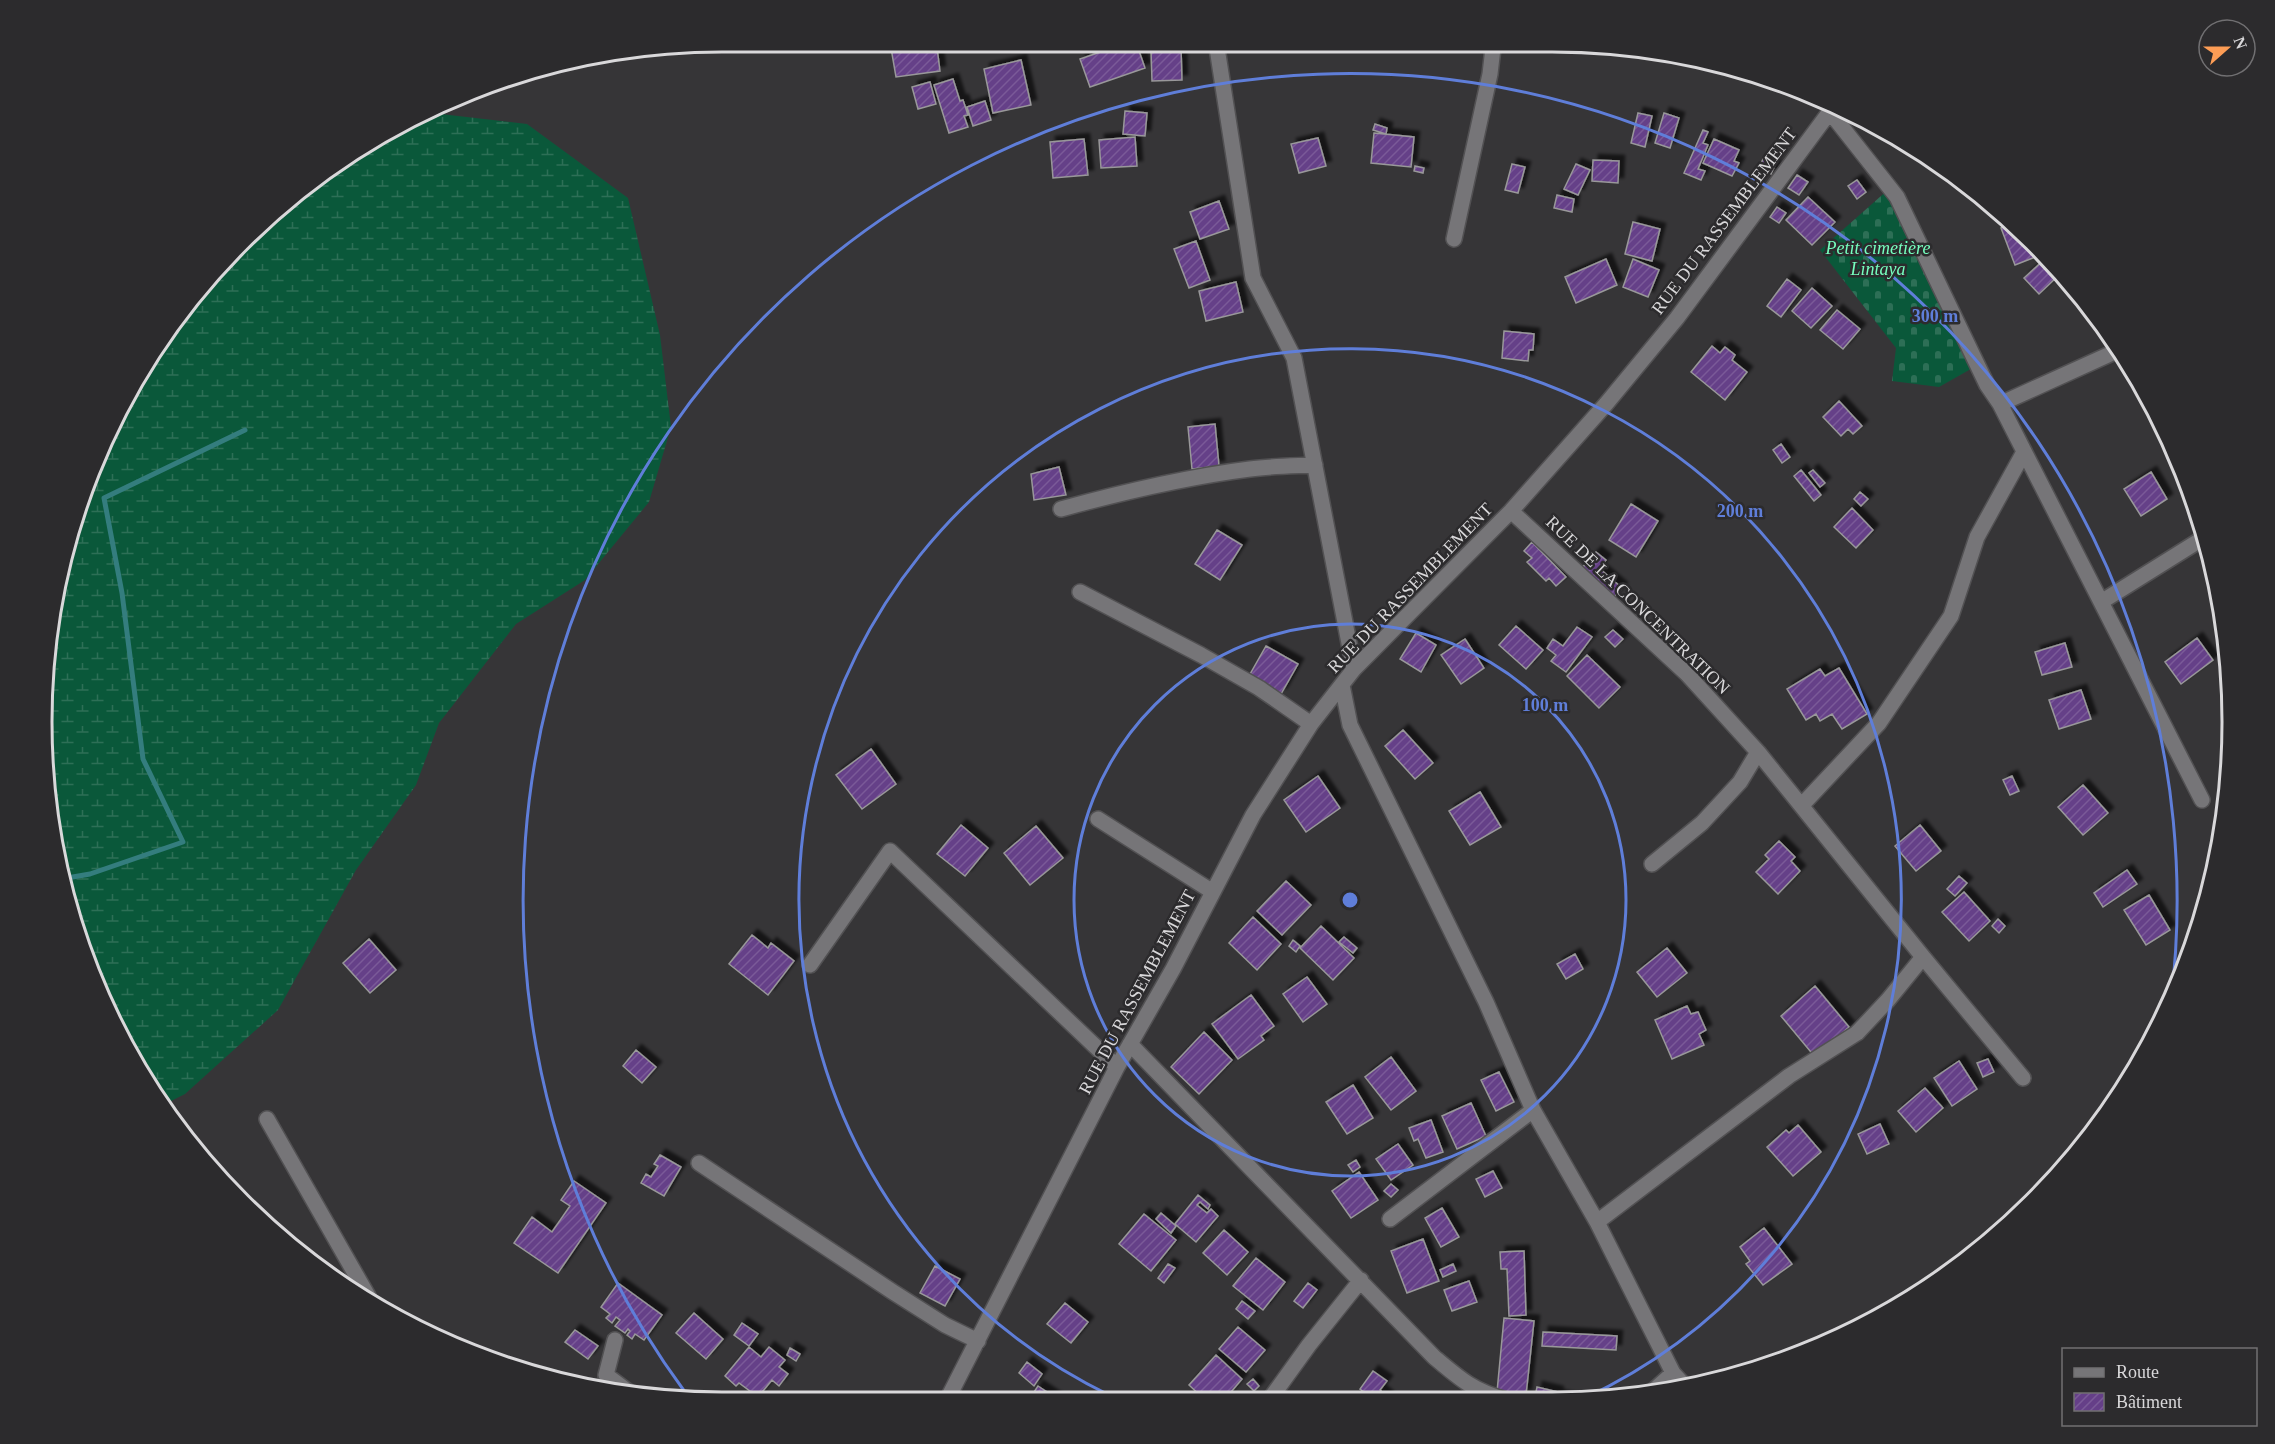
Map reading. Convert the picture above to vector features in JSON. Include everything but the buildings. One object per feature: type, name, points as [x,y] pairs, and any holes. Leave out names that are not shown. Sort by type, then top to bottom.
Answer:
[{"type":"street","points":[[1218,52],[1253,278],[1294,358],[1354,669]]},
{"type":"street","points":[[1454,239],[1492,52]]},
{"type":"street","name":"RUE DU RASSEMBLEMENT","points":[[951,1392],[1117,1067],[1253,815],[1311,724],[1354,669],[1511,512],[1606,404],[1677,318],[1829,113]]},
{"type":"street","points":[[1838,117],[1897,197],[1987,385],[2000,404],[2202,800]]},
{"type":"street","points":[[2000,404],[2112,353]]},
{"type":"street","points":[[1802,805],[1879,723],[1951,616],[1977,537],[2024,452]]},
{"type":"street","points":[[1061,508],[1193,477],[1252,469],[1315,465]]},
{"type":"street","name":"RUE DE LA CONCENTRATION","points":[[1511,512],[1687,674],[1758,752],[2023,1078]]},
{"type":"street","points":[[2101,602],[2198,542]]},
{"type":"street","points":[[1080,592],[1211,660],[1259,688],[1311,724]]},
{"type":"street","points":[[1342,685],[1350,725],[1486,1002],[1533,1110],[1597,1222],[1673,1373],[1679,1380]]},
{"type":"street","points":[[1652,864],[1702,823],[1740,782],[1758,752]]},
{"type":"street","points":[[1098,819],[1213,892]]},
{"type":"street","points":[[810,965],[890,851],[1117,1067]]},
{"type":"street","points":[[1597,1222],[1789,1076],[1857,1033],[1923,957]]},
{"type":"street","points":[[1130,1044],[1434,1357],[1477,1392]]},
{"type":"street","points":[[1390,1219],[1533,1110]]},
{"type":"street","points":[[267,1119],[363,1287]]},
{"type":"street","points":[[699,1163],[945,1325],[978,1341]]},
{"type":"street","points":[[1275,1392],[1361,1280]]},
{"type":"street","points":[[615,1340],[606,1375],[617,1383]]},
{"type":"street","points":[[1663,1382],[1673,1373]]},
{"type":"green space","points":[[442,114],[527,124],[628,198],[660,335],[671,427],[649,502],[585,580],[516,624],[439,723],[416,785],[356,870],[278,1010],[185,1094],[170,1101],[142,1057],[122,1018],[103,978],[88,937],[65,853],[54,766],[52,722],[54,678],[65,591],[88,507],[103,466],[122,426],[165,350],[219,281],[281,219],[350,165],[387,142]]},
{"type":"green space","name":"Petit cimetière Lintaya","points":[[1890,188],[1978,365],[1939,387],[1892,381],[1896,348],[1820,250]]},
{"type":"waterway","points":[[71,877],[90,874],[183,842],[143,759],[122,593],[104,498],[245,430]]}]
